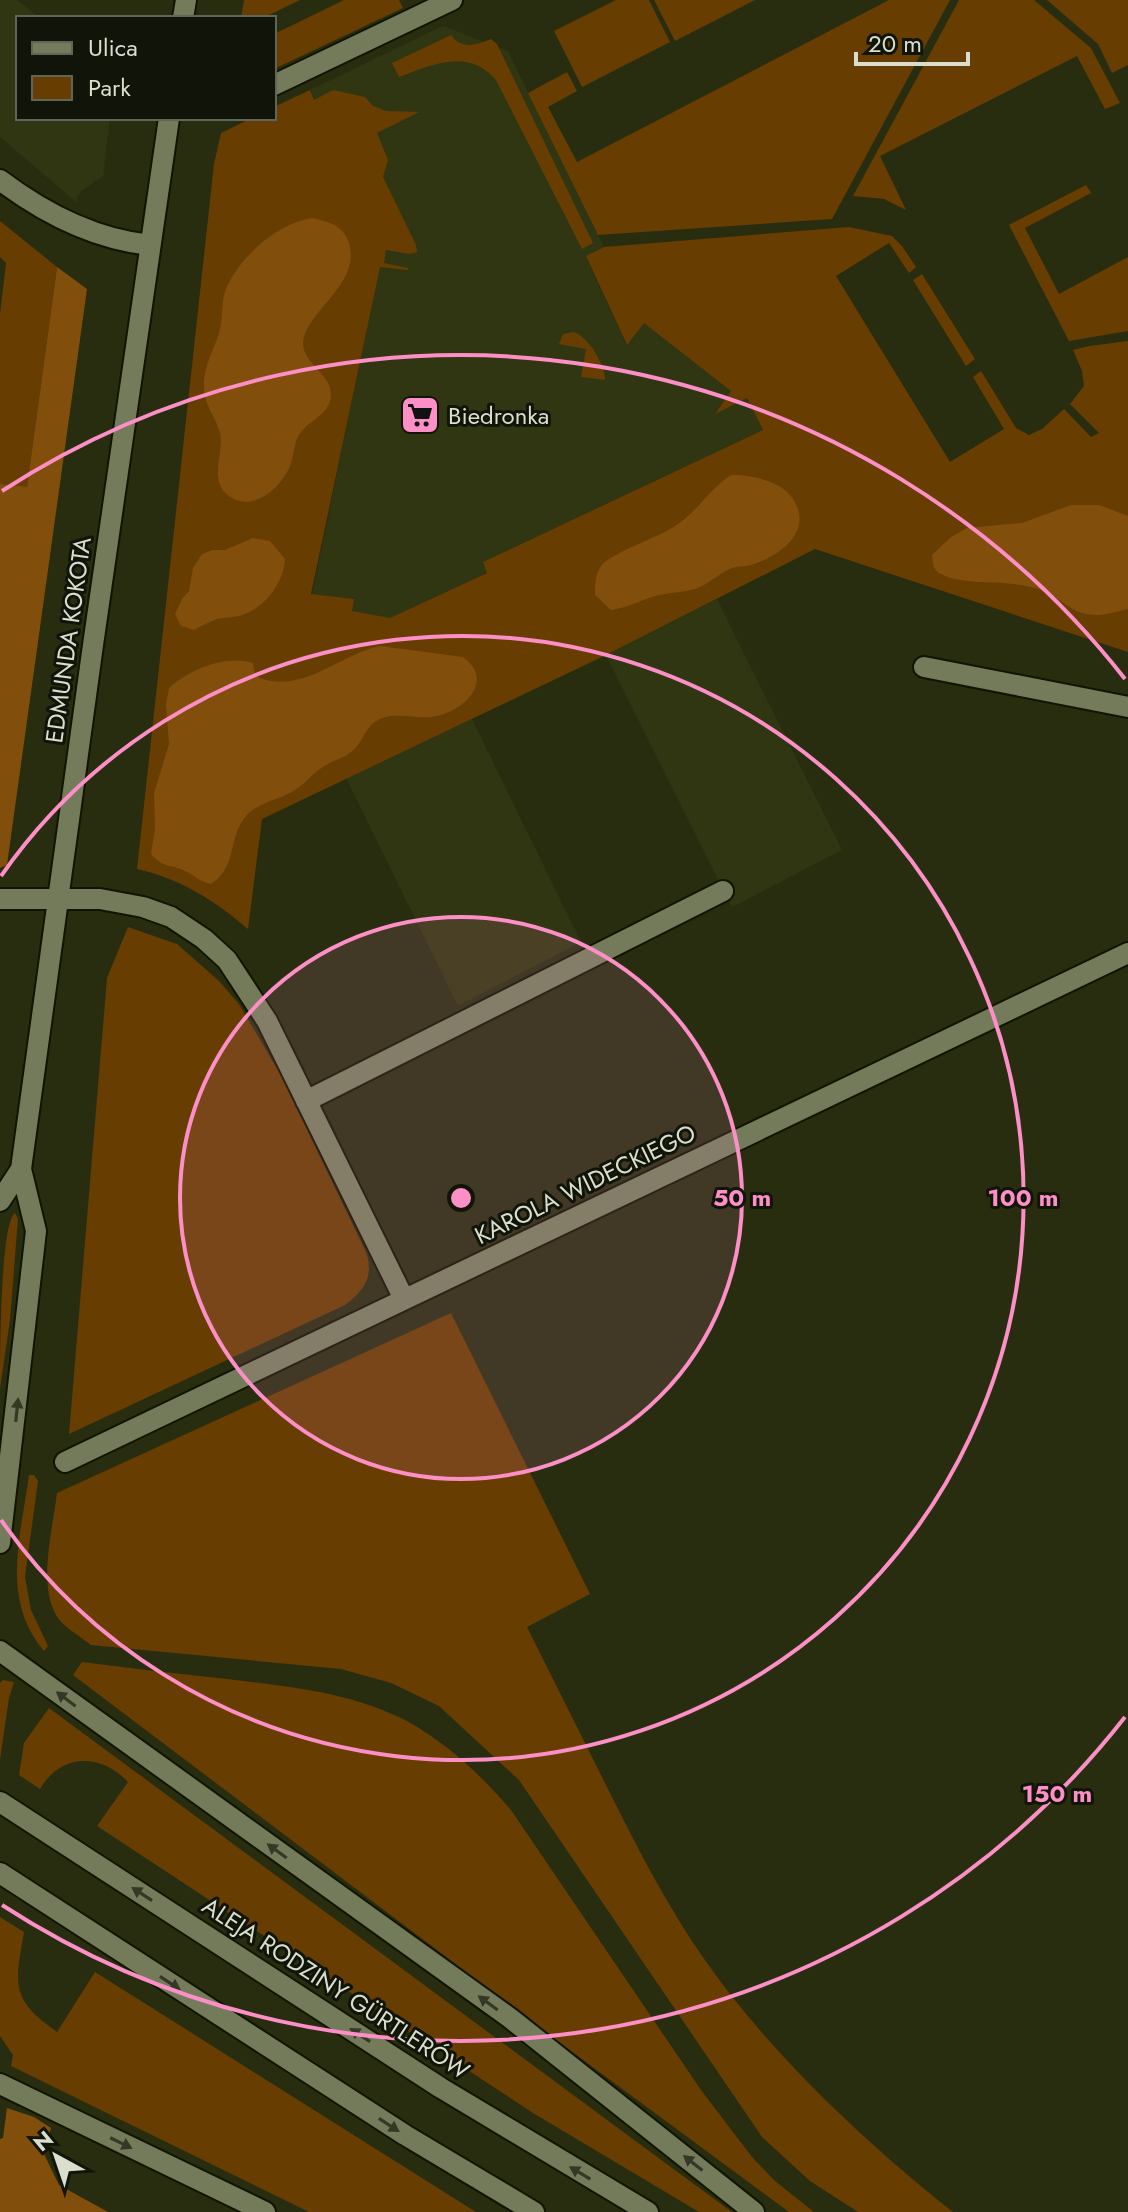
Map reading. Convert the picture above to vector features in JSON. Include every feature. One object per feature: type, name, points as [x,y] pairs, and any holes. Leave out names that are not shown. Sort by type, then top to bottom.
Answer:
[{"type":"street","points":[[276,84],[452,0]]},
{"type":"street","name":"EDMUNDA KOKOTA","points":[[0,1543],[36,1231],[21,1169],[169,120]]},
{"type":"street","points":[[0,180],[81,229],[111,239],[150,245]]},
{"type":"street","points":[[924,667],[1128,707]]},
{"type":"street","points":[[306,1101],[723,891]]},
{"type":"street","points":[[0,899],[100,899],[143,907],[171,917],[204,939],[227,960],[267,1021],[404,1299]]},
{"type":"street","name":"KAROLA WIDECKIEGO","points":[[65,1462],[1128,953]]},
{"type":"street","name":"EDMUNDA KOKOTA","points":[[0,1201],[21,1169]]},
{"type":"street","points":[[0,1651],[510,2018],[754,2212]]},
{"type":"street","name":"ALEJA RODZINY GÜRTLERÓW","points":[[0,1802],[441,2088],[648,2212]]},
{"type":"street","points":[[0,1873],[405,2135],[534,2212]]},
{"type":"street","points":[[0,2084],[265,2212]]},
{"type":"shaded area","points":[[0,0],[17,0],[37,16],[16,16],[16,120],[110,120],[103,176],[80,192],[76,202],[0,137]]},
{"type":"shaded area","points":[[443,26],[508,51],[604,247],[586,257],[626,344],[644,322],[732,391],[716,412],[747,398],[763,430],[483,562],[488,572],[298,663],[381,259],[310,90]]},
{"type":"shaded area","points":[[312,218],[330,223],[343,232],[349,243],[351,258],[340,285],[312,321],[303,344],[308,358],[330,388],[330,402],[299,435],[290,466],[275,488],[259,499],[242,502],[225,493],[220,485],[220,433],[205,394],[205,374],[220,330],[224,295],[240,265],[261,243],[286,227]]},
{"type":"shaded area","points":[[57,267],[87,289],[7,865],[0,868],[0,484],[27,487]]},
{"type":"shaded area","points":[[731,475],[774,483],[793,499],[798,511],[797,532],[783,549],[749,566],[734,567],[696,589],[657,595],[618,609],[611,610],[595,595],[598,572],[606,561],[680,522]]},
{"type":"shaded area","points":[[1071,505],[1099,505],[1128,516],[1128,609],[1088,614],[1029,586],[953,579],[937,572],[934,567],[932,555],[951,537],[967,528],[1022,523]]},
{"type":"shaded area","points":[[253,538],[270,541],[285,559],[272,593],[258,607],[242,615],[217,619],[194,630],[181,626],[175,614],[189,591],[193,568],[202,554],[225,550]]},
{"type":"shaded area","points":[[717,599],[842,850],[732,907],[606,655]]},
{"type":"shaded area","points":[[380,646],[463,657],[476,675],[472,693],[457,707],[437,716],[379,719],[350,753],[319,769],[295,790],[251,811],[240,824],[225,870],[211,884],[164,864],[151,854],[155,828],[154,793],[169,744],[166,705],[169,688],[208,665],[231,661],[253,663],[255,676],[288,681],[319,672]]},
{"type":"shaded area","points":[[472,719],[581,942],[458,1006],[346,778]]},
{"type":"shaded area","points":[[7,2108],[34,2117],[51,2128],[44,2154],[59,2185],[108,2212],[0,2212],[0,2139],[3,2138]]},
{"type":"green space","points":[[244,0],[300,0],[267,16],[241,16]]},
{"type":"green space","points":[[344,0],[399,0],[403,8],[276,68],[276,33]]},
{"type":"green space","points":[[616,0],[649,0],[670,42],[582,87],[554,31]]},
{"type":"green space","points":[[654,0],[755,0],[675,41]]},
{"type":"green space","points":[[889,0],[950,0],[832,219],[598,235],[528,93],[567,72],[577,91],[548,107],[577,162]]},
{"type":"green space","points":[[959,0],[1034,0],[1091,48],[1120,103],[1105,109],[1077,56],[880,156],[906,210],[884,199],[853,196]]},
{"type":"green space","points":[[1047,0],[1128,0],[1128,65],[1112,73],[1098,44]]},
{"type":"green space","points":[[451,35],[465,44],[491,39],[497,44],[593,243],[582,249],[496,80],[485,70],[462,61],[449,62],[399,77],[392,63]]},
{"type":"green space","points":[[310,90],[314,100],[333,90],[365,97],[373,106],[386,111],[419,112],[377,133],[388,160],[383,177],[417,252],[410,254],[386,250],[384,263],[408,270],[380,267],[311,594],[354,599],[352,611],[390,618],[487,573],[483,562],[763,430],[747,398],[715,414],[731,391],[644,323],[627,345],[586,256],[604,247],[849,227],[892,236],[916,267],[909,273],[889,243],[836,276],[950,462],[1004,429],[973,377],[981,371],[1016,428],[1029,435],[1042,429],[1064,409],[1091,437],[1099,433],[1070,404],[1084,386],[1082,371],[1073,350],[1128,341],[1128,652],[815,549],[606,655],[262,819],[248,929],[196,892],[137,869],[214,164],[221,133],[248,120],[276,120],[276,106]]},
{"type":"green space","points":[[1086,185],[1091,193],[1025,228],[1059,294],[1128,257],[1128,331],[1069,341],[1009,225]]},
{"type":"green space","points":[[0,221],[57,267],[27,488],[0,484],[0,314],[6,263],[0,257]]},
{"type":"green space","points":[[922,274],[975,359],[966,366],[913,280]]},
{"type":"green space","points":[[574,332],[595,352],[603,367],[605,380],[581,377],[586,349],[559,344],[563,334]]},
{"type":"green space","points":[[128,927],[177,944],[219,981],[239,1004],[280,1074],[366,1252],[369,1268],[363,1288],[345,1305],[69,1434],[107,978]]},
{"type":"green space","points":[[15,1213],[18,1219],[10,1320],[0,1389],[6,1241]]},
{"type":"green space","points":[[451,1313],[590,1594],[527,1627],[654,1878],[707,1963],[760,2030],[821,2096],[953,2212],[858,2212],[810,2181],[762,2137],[519,1780],[439,1706],[391,1683],[341,1669],[91,1645],[61,1622],[53,1610],[47,1578],[57,1493]]},
{"type":"green space","points":[[29,1475],[34,1475],[38,1481],[25,1577],[31,1610],[48,1646],[44,1651],[30,1631],[18,1589],[19,1544]]},
{"type":"green space","points":[[82,1662],[272,1684],[340,1697],[384,1710],[405,1720],[449,1749],[488,1784],[511,1810],[701,2090],[752,2157],[775,2181],[814,2212],[789,2212],[556,2040],[73,1675]]},
{"type":"green space","points":[[3,1680],[14,1682],[0,1760],[0,1683]]},
{"type":"green space","points":[[49,1708],[732,2212],[699,2212],[533,2113],[97,1826],[128,1782],[117,1772],[94,1762],[70,1763],[49,1777],[40,1789],[19,1775],[24,1743]]},
{"type":"green space","points":[[0,1917],[24,1932],[18,1978],[24,2000],[57,2032],[95,1972],[476,2212],[309,2212],[11,2066],[13,2055],[0,2036]]},
{"type":"place","name":"Biedronka","points":[[420,415]]}]
